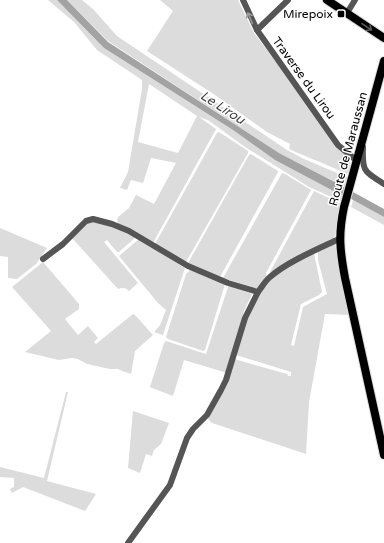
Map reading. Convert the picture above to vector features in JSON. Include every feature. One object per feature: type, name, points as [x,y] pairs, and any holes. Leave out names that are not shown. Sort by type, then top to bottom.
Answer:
[{"type":"main road","points":[[327,0],[384,38]]},
{"type":"main road","name":"Route de Maraussan","points":[[384,61],[340,227],[340,242],[384,455]]},
{"type":"main road","name":"Route de Maraussan","points":[[359,336],[384,444]]},
{"type":"street","name":"Traverse du Lirou","points":[[242,0],[257,30],[338,144],[357,161]]},
{"type":"street","points":[[257,30],[288,0]]},
{"type":"street","points":[[347,13],[355,0]]},
{"type":"street","points":[[363,138],[362,162],[364,170],[384,184]]},
{"type":"street","points":[[43,259],[63,244],[86,221],[93,219],[112,224],[129,231],[188,266],[228,283],[258,292]]},
{"type":"street","points":[[128,543],[170,485],[187,438],[193,429],[207,415],[221,390],[226,380],[245,318],[258,292],[270,277],[282,269],[301,258],[340,242]]},
{"type":"shaded area","points":[[48,0],[57,0],[104,48],[233,130],[275,160],[345,196],[343,202],[309,187],[245,147],[208,120],[199,117],[216,129],[153,243],[119,225],[117,221],[118,217],[129,208],[136,195],[154,204],[176,163],[151,158],[143,183],[131,180],[127,190],[120,188],[128,172],[142,89],[142,80],[97,50],[74,22]],"holes":[[[149,84],[197,116],[178,153],[138,142]]]},
{"type":"shaded area","points":[[57,0],[67,0],[108,42],[279,153],[348,189],[345,197],[275,160],[233,130],[104,48]]},
{"type":"shaded area","points":[[67,0],[82,0],[93,9],[117,36],[287,150],[304,159],[349,178],[348,189],[279,153],[108,41]]},
{"type":"shaded area","points":[[160,0],[238,0],[254,33],[350,159],[348,174],[291,150],[289,148],[290,144],[267,132],[215,95],[147,51],[173,11]]},
{"type":"shaded area","points":[[219,132],[248,151],[248,153],[186,262],[155,244],[217,133]]},
{"type":"shaded area","points":[[251,154],[278,172],[220,277],[188,263],[249,155]]},
{"type":"shaded area","points":[[282,173],[311,190],[266,273],[267,279],[258,289],[223,278]]},
{"type":"shaded area","points":[[314,191],[341,204],[334,239],[271,275],[270,272]]},
{"type":"shaded area","points":[[354,198],[384,215],[384,225],[351,207]]},
{"type":"shaded area","points":[[96,219],[136,237],[119,252],[117,252],[107,240],[104,242],[138,283],[129,291],[125,288],[118,289],[72,238],[86,223]]},
{"type":"shaded area","points":[[0,228],[47,248],[36,264],[17,279],[8,278],[8,257],[0,256]]},
{"type":"shaded area","points":[[139,239],[185,268],[163,335],[154,332],[160,325],[166,310],[158,303],[119,256]]},
{"type":"shaded area","points":[[335,244],[349,315],[325,314],[309,402],[306,454],[212,423],[208,419],[223,391],[234,359],[291,376],[291,372],[236,355],[244,324],[258,294],[272,278],[287,267],[314,253],[322,292],[301,304],[291,345],[294,346],[303,307],[327,294],[318,260],[318,251]]},
{"type":"shaded area","points":[[43,262],[79,304],[79,309],[65,319],[78,335],[88,326],[98,338],[94,342],[96,344],[133,314],[153,335],[135,351],[131,374],[118,369],[110,369],[87,364],[78,359],[72,358],[59,360],[25,352],[51,331],[12,287]]},
{"type":"shaded area","points":[[190,270],[225,284],[205,350],[203,351],[166,337],[186,274]]},
{"type":"shaded area","points":[[230,286],[252,294],[244,311],[227,373],[184,360],[173,396],[150,387],[164,343],[166,341],[206,354],[228,287]]},
{"type":"shaded area","points":[[66,392],[68,392],[47,481],[96,494],[85,511],[23,487],[12,493],[10,489],[14,487],[14,478],[0,477],[0,467],[44,478]]},
{"type":"shaded area","points":[[133,411],[169,423],[161,444],[154,450],[152,456],[146,454],[140,473],[128,468]]},
{"type":"waterway","name":"Le Lirou","points":[[344,191],[384,213]]},
{"type":"place","name":"Mirepoix","points":[[341,14]]}]
